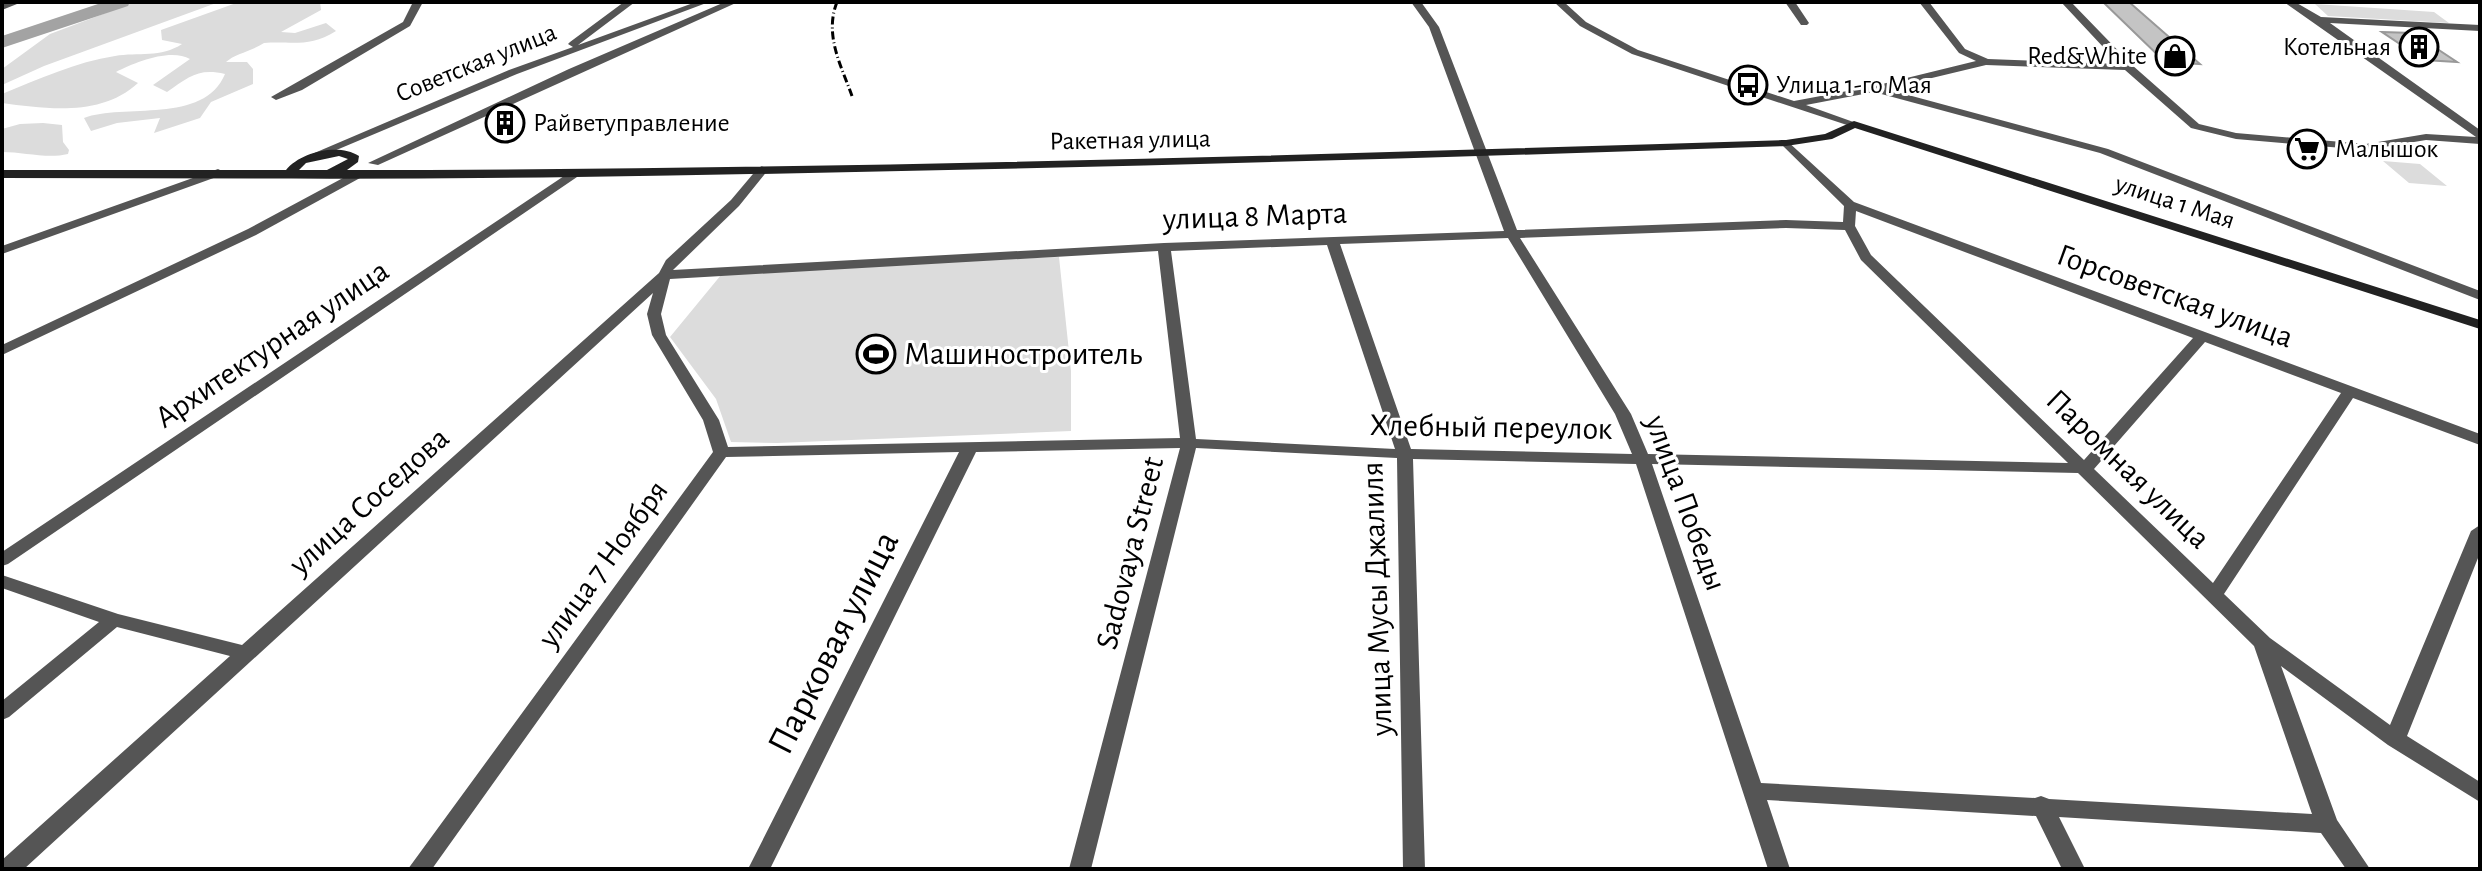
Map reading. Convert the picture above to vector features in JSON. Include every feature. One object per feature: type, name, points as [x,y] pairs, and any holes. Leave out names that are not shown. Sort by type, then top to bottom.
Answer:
[{"type":"main road","name":"Ракетная улица","points":[[307,176],[404,172],[573,174],[762,170],[1786,143],[1828,137],[1854,124]]},
{"type":"main road","name":"улица 1 Мая","points":[[1854,124],[2480,325]]},
{"type":"main road","name":"Ракетная улица","points":[[221,173],[339,153],[404,172]]},
{"type":"main road","points":[[2,174],[221,173],[307,176],[333,172],[347,166],[354,160],[353,156]]},
{"type":"main road","points":[[307,176],[292,171],[294,166],[310,157]]},
{"type":"street","points":[[2,7],[17,2]]},
{"type":"street","points":[[276,97],[298,88],[407,24],[418,2]]},
{"type":"street","points":[[553,58],[630,2]]},
{"type":"street","name":"Советская улица","points":[[310,157],[553,58],[704,2]]},
{"type":"street","points":[[374,163],[573,71],[733,2]]},
{"type":"street","name":"улица Победы","points":[[1416,2],[1434,27],[1512,235],[1623,414],[1642,458],[1779,869]]},
{"type":"street","points":[[1559,2],[1583,24],[1635,52],[1854,124]]},
{"type":"street","points":[[1790,2],[1804,23]]},
{"type":"street","points":[[1924,2],[1962,51],[1986,62]]},
{"type":"street","points":[[2066,2],[2128,67],[2183,118],[2216,132],[2366,147],[2426,137],[2480,138]]},
{"type":"street","points":[[2289,2],[2319,20],[2480,138]]},
{"type":"street","points":[[2319,20],[2480,28]]},
{"type":"street","points":[[1794,104],[1874,89],[1986,62],[2128,67]]},
{"type":"street","points":[[1874,89],[2104,151],[2480,296]]},
{"type":"street","points":[[353,156],[350,151],[357,138]]},
{"type":"street","points":[[1786,143],[1850,205],[1849,226]]},
{"type":"street","name":"улица Соседова","points":[[8,869],[664,275],[671,263],[735,203],[762,170]]},
{"type":"street","points":[[2,250],[221,173]]},
{"type":"street","name":"Архитектурная улица","points":[[2,560],[573,174]]},
{"type":"street","points":[[2,351],[252,232],[356,175]]},
{"type":"street","name":"Горсоветская улица","points":[[1850,205],[2480,440]]},
{"type":"street","name":"улица 8 Марта","points":[[664,275],[1164,247],[1786,224],[1849,226]]},
{"type":"street","name":"Паромная улица","points":[[1849,226],[1866,257],[2263,643],[2395,739],[2480,793]]},
{"type":"street","name":"улица Мусы Джалиля","points":[[1333,242],[1405,454],[1414,869]]},
{"type":"street","name":"Sadovaya Street","points":[[1080,869],[1189,443],[1164,247]]},
{"type":"street","points":[[664,275],[654,314],[659,335],[711,420],[721,452]]},
{"type":"street","points":[[2086,468],[2202,337]]},
{"type":"street","points":[[2214,595],[2350,391]]},
{"type":"street","name":"Хлебный переулок","points":[[721,452],[1189,443],[1405,454],[2086,468]]},
{"type":"street","name":"Парковая улица","points":[[759,869],[970,447]]},
{"type":"street","name":"улица 7 Ноября","points":[[419,869],[721,452]]},
{"type":"street","points":[[2395,739],[2480,531]]},
{"type":"street","points":[[2,581],[114,620],[246,653]]},
{"type":"street","points":[[2,712],[114,620]]},
{"type":"street","points":[[2263,643],[2327,824],[2359,869]]},
{"type":"street","points":[[1753,791],[2041,805],[2327,824]]},
{"type":"street","points":[[2041,805],[2074,869]]},
{"type":"shaded area","points":[[135,2],[219,2],[44,66],[2,85],[2,69],[50,34]]},
{"type":"shaded area","points":[[239,2],[320,2],[321,10],[281,32],[295,33],[326,23],[336,31],[309,42],[264,43],[234,57],[226,62],[247,62],[253,69],[253,84],[211,102],[200,118],[154,133],[160,118],[117,123],[91,131],[84,118],[181,106],[200,100],[215,90],[225,74],[201,73],[167,92],[153,85],[190,59],[163,56],[116,72],[138,83],[123,94],[91,106],[55,108],[2,103],[2,94],[72,67],[115,56],[158,53],[174,48],[182,44],[162,40],[161,30]]},
{"type":"shaded area","points":[[2315,4],[2434,12],[2449,23],[2328,16]]},
{"type":"shaded area","points":[[43,123],[62,125],[63,142],[69,150],[68,154],[44,156],[2,152],[2,129]]},
{"type":"shaded area","points":[[2383,161],[2420,164],[2447,186],[2409,183]]},
{"type":"shaded area","name":"Машиностроитель","points":[[1059,257],[1071,371],[1071,431],[777,443],[731,442],[716,399],[670,337],[721,275],[783,269]]},
{"type":"building","points":[[2103,2],[2129,2],[2200,64],[2165,62]]},
{"type":"building","name":"Котельная","points":[[2382,32],[2413,33],[2457,62],[2424,60]]},
{"type":"waterway","points":[[2,43],[26,32],[122,2]]},
{"type":"railway","points":[[837,2],[833,14],[833,38],[852,96]]},
{"type":"place","name":"Котельная","points":[[2419,47]]},
{"type":"place","name":"Red&White","points":[[2175,56]]},
{"type":"place","name":"Улица 1-го Мая","points":[[1748,85]]},
{"type":"place","name":"Райветуправление","points":[[505,123]]},
{"type":"place","name":"Малышок","points":[[2307,149]]},
{"type":"place","name":"Машиностроитель","points":[[876,354]]}]
